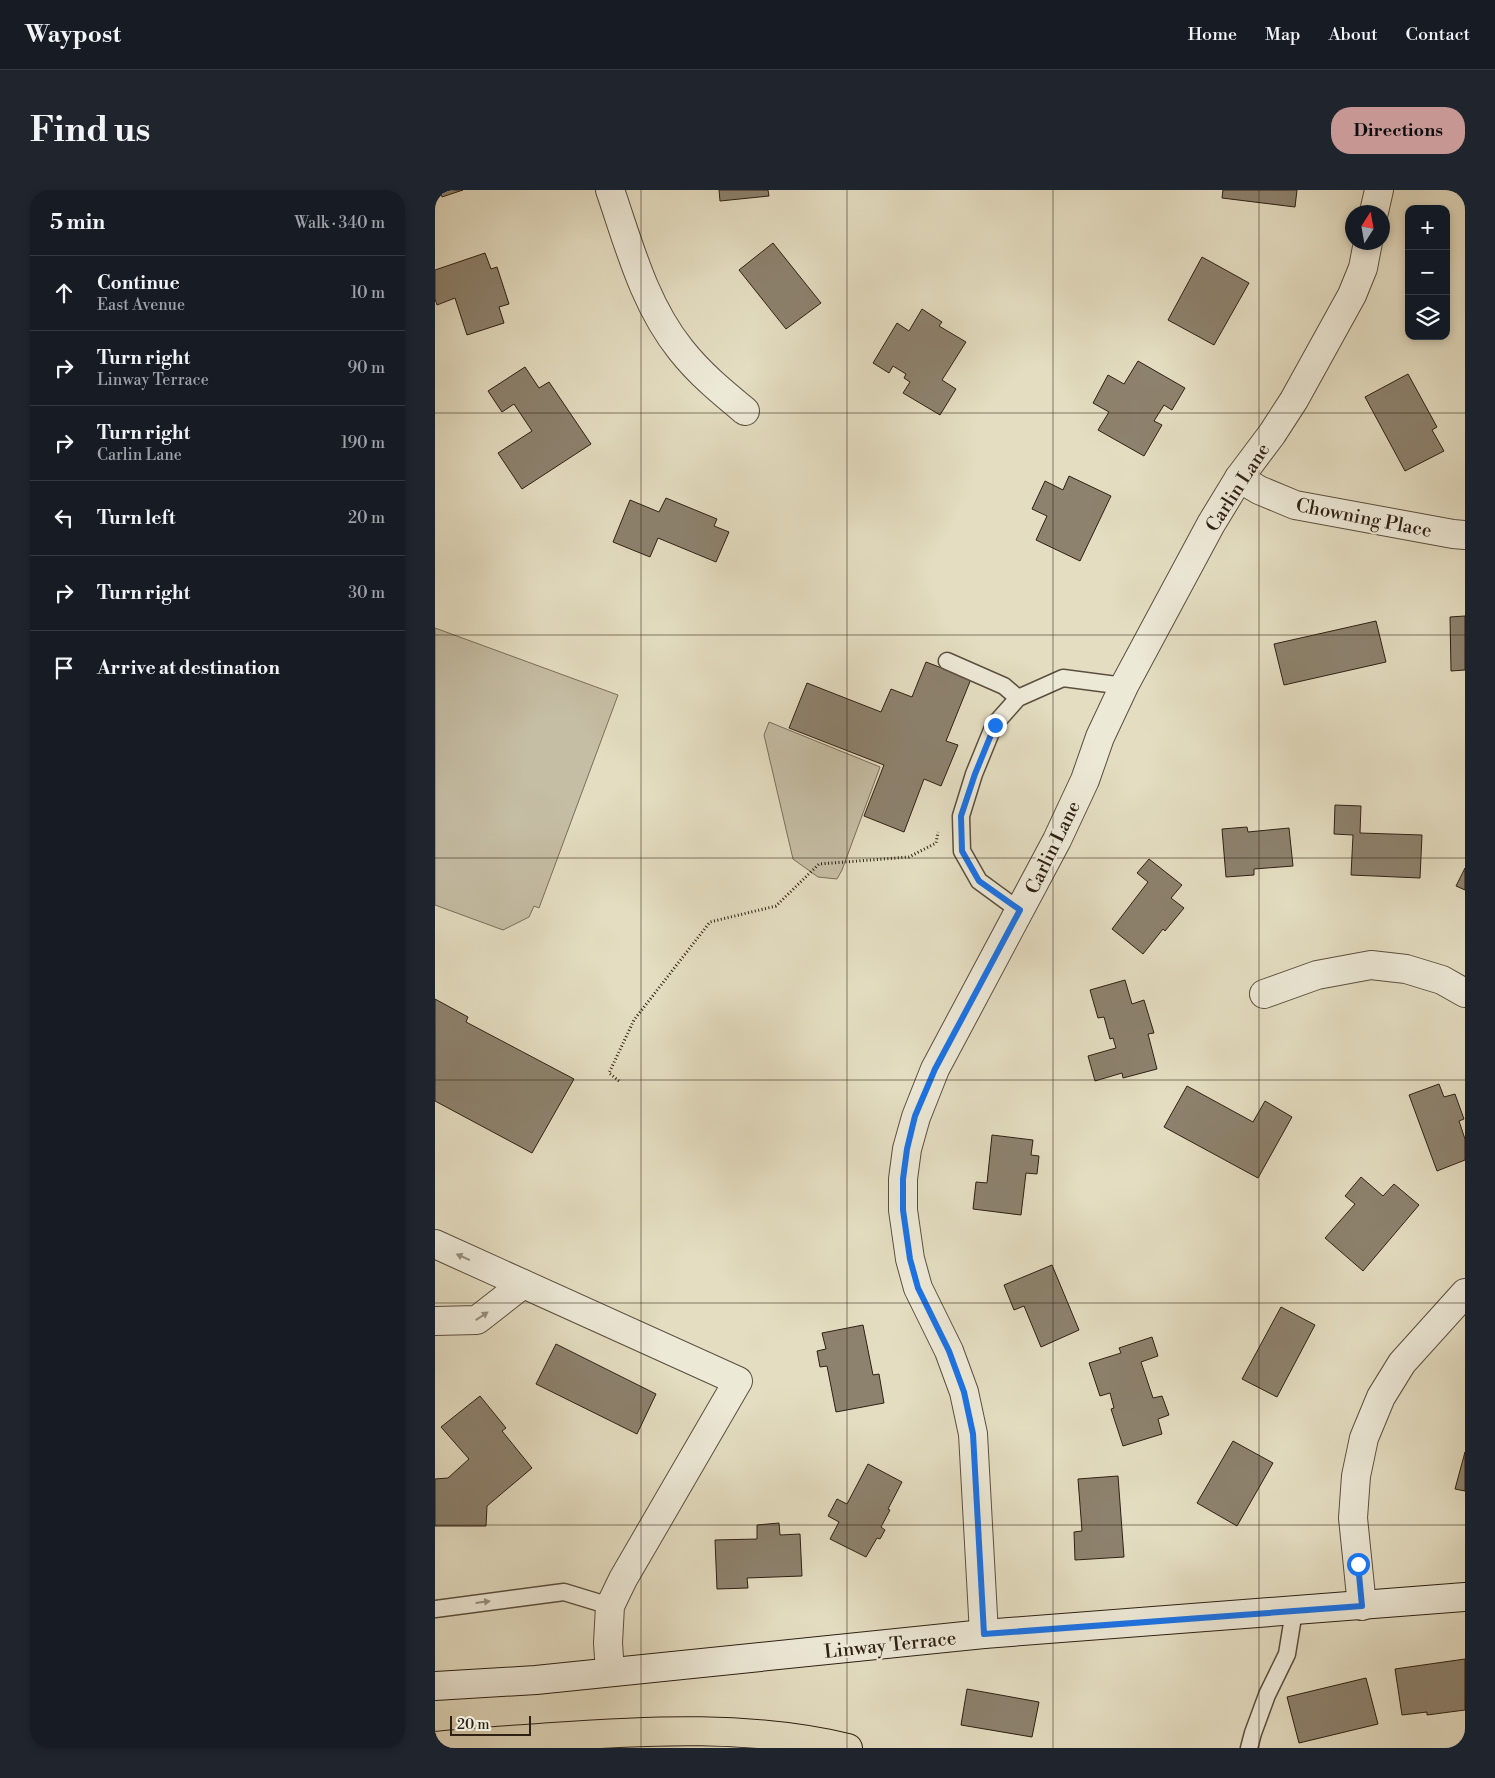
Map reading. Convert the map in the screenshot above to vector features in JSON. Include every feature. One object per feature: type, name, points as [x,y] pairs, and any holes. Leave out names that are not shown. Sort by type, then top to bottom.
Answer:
[{"type":"main road","points":[[435,1746],[614,1733],[689,1730],[762,1734],[848,1748]]},
{"type":"street","points":[[610,190],[640,278],[655,310],[687,356],[711,383],[745,411]]},
{"type":"street","points":[[1376,205],[1379,190]]},
{"type":"street","name":"Carlin Lane","points":[[984,1634],[973,1434],[964,1392],[949,1351],[918,1288],[910,1259],[903,1210],[903,1179],[907,1149],[915,1116],[935,1069],[1057,840],[1085,780],[1100,737],[1124,686],[1211,524],[1239,478],[1272,434],[1294,400],[1352,295],[1363,268],[1366,250]]},
{"type":"street","name":"Chowning Place","points":[[1239,478],[1259,490],[1295,505],[1444,533],[1465,535]]},
{"type":"street","points":[[1265,994],[1317,975],[1371,965],[1406,969],[1441,980],[1465,992]]},
{"type":"street","points":[[435,1244],[738,1381],[623,1579],[610,1606],[607,1643],[610,1672]]},
{"type":"street","points":[[435,1321],[477,1320],[523,1284]]},
{"type":"street","points":[[1362,1606],[1353,1518],[1356,1476],[1364,1438],[1381,1397],[1402,1363],[1465,1293]]},
{"type":"street","name":"Linway Terrace","points":[[435,1686],[536,1680],[984,1634],[1465,1597]]},
{"type":"lane","points":[[947,661],[1003,686],[1018,698]]},
{"type":"lane","points":[[1020,910],[979,881],[962,851],[961,816],[975,774],[995,725],[1018,698],[1063,678],[1124,686]]},
{"type":"lane","points":[[435,1608],[564,1592],[610,1606]]},
{"type":"lane","points":[[1249,1748],[1267,1695],[1287,1654],[1294,1611]]},
{"type":"path","points":[[619,1081],[609,1073],[633,1020],[710,922],[776,906],[819,864],[909,857],[935,843],[940,824]]},
{"type":"shaded area","points":[[435,628],[618,695],[539,908],[534,906],[529,917],[503,930],[435,905]]},
{"type":"shaded area","points":[[769,722],[880,767],[837,879],[818,877],[793,859],[764,735]]},
{"type":"building","points":[[440,190],[463,190],[442,197]]},
{"type":"building","points":[[719,190],[768,190],[769,196],[720,201]]},
{"type":"building","points":[[1223,190],[1297,190],[1295,207],[1222,198]]},
{"type":"building","points":[[773,243],[821,303],[786,329],[739,270]]},
{"type":"building","points":[[485,253],[491,269],[497,267],[509,304],[499,307],[504,323],[467,335],[455,298],[437,305],[435,299],[435,270]]},
{"type":"building","points":[[1202,257],[1249,283],[1214,345],[1168,320]]},
{"type":"building","points":[[922,309],[942,322],[939,326],[966,342],[942,380],[956,389],[940,415],[903,393],[910,382],[904,378],[906,374],[893,366],[889,373],[873,363],[897,323],[909,331]]},
{"type":"building","points":[[1138,361],[1185,388],[1172,410],[1164,405],[1154,421],[1162,425],[1144,456],[1098,430],[1109,412],[1093,403],[1108,375],[1124,384]]},
{"type":"building","points":[[525,367],[539,388],[549,382],[591,444],[522,489],[498,453],[532,431],[514,404],[502,412],[488,391]]},
{"type":"building","points":[[1408,374],[1437,427],[1432,430],[1444,451],[1405,471],[1365,397]]},
{"type":"building","points":[[1069,476],[1111,496],[1080,561],[1036,540],[1047,516],[1032,509],[1045,481],[1063,490]]},
{"type":"building","points":[[666,498],[717,519],[714,526],[729,532],[716,562],[658,538],[650,557],[613,542],[630,500],[659,512]]},
{"type":"building","points":[[1465,616],[1465,670],[1451,671],[1450,617]]},
{"type":"building","points":[[1376,621],[1386,662],[1284,685],[1274,644]]},
{"type":"building","points":[[926,662],[971,679],[946,741],[958,745],[941,786],[924,779],[904,832],[864,816],[884,765],[789,728],[807,683],[881,712],[891,689],[912,697]]},
{"type":"building","points":[[1335,805],[1361,806],[1360,833],[1422,835],[1420,878],[1351,875],[1353,835],[1334,834]]},
{"type":"building","points":[[1247,827],[1248,832],[1289,828],[1293,866],[1254,869],[1254,875],[1226,877],[1222,829]]},
{"type":"building","points":[[1149,859],[1182,885],[1171,898],[1184,908],[1165,931],[1163,929],[1143,954],[1112,929],[1148,882],[1137,873]]},
{"type":"building","points":[[1465,868],[1465,890],[1456,886]]},
{"type":"building","points":[[1125,980],[1132,1004],[1144,1000],[1154,1033],[1148,1034],[1157,1069],[1123,1078],[1122,1073],[1095,1081],[1088,1056],[1116,1048],[1113,1038],[1110,1039],[1104,1017],[1098,1018],[1090,990]]},
{"type":"building","points":[[435,999],[468,1017],[466,1022],[574,1079],[532,1153],[435,1101]]},
{"type":"building","points":[[1439,1084],[1444,1097],[1455,1094],[1464,1119],[1459,1121],[1465,1139],[1465,1160],[1437,1171],[1409,1095]]},
{"type":"building","points":[[1187,1086],[1253,1122],[1265,1101],[1292,1117],[1258,1178],[1164,1127]]},
{"type":"building","points":[[992,1135],[1033,1140],[1031,1155],[1039,1156],[1037,1174],[1026,1173],[1021,1215],[973,1209],[976,1182],[987,1183]]},
{"type":"building","points":[[1361,1177],[1383,1196],[1394,1184],[1419,1205],[1363,1271],[1325,1238],[1355,1204],[1345,1196]]},
{"type":"building","points":[[1052,1265],[1079,1330],[1041,1347],[1024,1306],[1014,1310],[1004,1285]]},
{"type":"building","points":[[1281,1307],[1315,1325],[1277,1397],[1242,1379]]},
{"type":"building","points":[[863,1325],[873,1375],[879,1374],[884,1403],[836,1412],[827,1366],[820,1367],[817,1351],[826,1349],[822,1333]]},
{"type":"building","points":[[1152,1337],[1158,1356],[1141,1362],[1153,1398],[1162,1396],[1169,1415],[1158,1419],[1162,1434],[1123,1446],[1111,1409],[1114,1408],[1110,1393],[1100,1396],[1089,1363],[1121,1353],[1119,1348]]},
{"type":"building","points":[[556,1344],[656,1394],[637,1434],[536,1384]]},
{"type":"building","points":[[480,1396],[506,1428],[502,1431],[532,1468],[487,1506],[486,1526],[435,1526],[435,1479],[448,1478],[469,1459],[441,1427]]},
{"type":"building","points":[[1233,1441],[1273,1463],[1237,1526],[1197,1503]]},
{"type":"building","points":[[1465,1452],[1465,1491],[1455,1489]]},
{"type":"building","points":[[868,1464],[902,1482],[881,1527],[885,1530],[880,1539],[877,1538],[866,1557],[830,1539],[839,1522],[828,1516],[837,1499],[847,1504]]},
{"type":"building","points":[[1118,1476],[1124,1557],[1075,1560],[1074,1532],[1082,1531],[1078,1479]]},
{"type":"building","points":[[779,1523],[780,1535],[800,1534],[802,1576],[747,1578],[748,1588],[717,1589],[715,1540],[757,1539],[757,1525]]},
{"type":"building","points":[[1465,1659],[1465,1710],[1427,1715],[1427,1712],[1402,1715],[1395,1669]]},
{"type":"building","points":[[1366,1678],[1378,1724],[1299,1743],[1287,1697]]},
{"type":"building","points":[[967,1689],[1039,1702],[1032,1737],[961,1725]]},
{"type":"route","points":[[995,725],[975,774],[961,816],[962,851],[979,881],[1020,910],[935,1069],[915,1116],[907,1149],[903,1179],[903,1210],[910,1259],[918,1288],[949,1351],[964,1392],[973,1434],[984,1634],[1362,1606],[1358,1564]]}]
